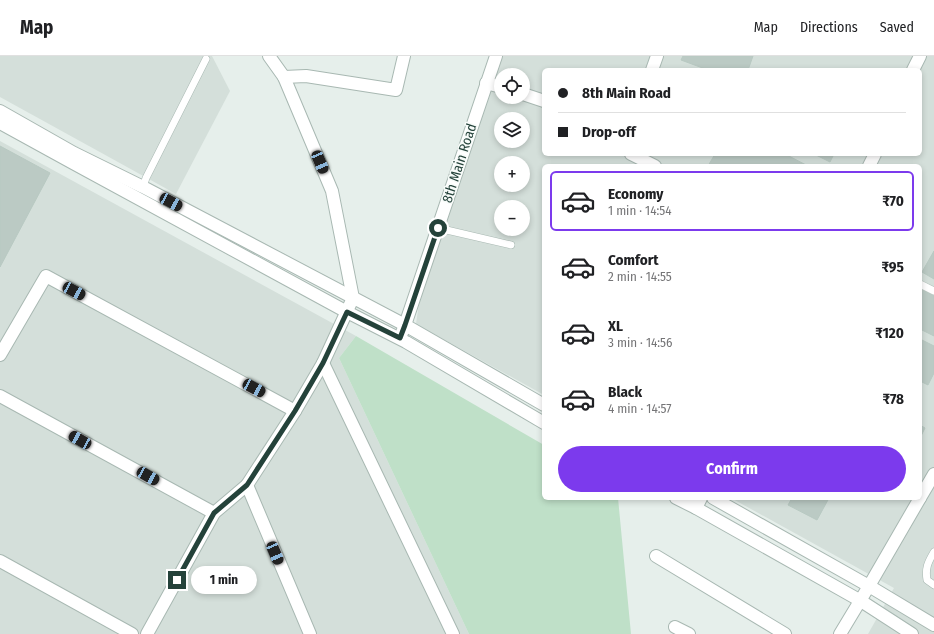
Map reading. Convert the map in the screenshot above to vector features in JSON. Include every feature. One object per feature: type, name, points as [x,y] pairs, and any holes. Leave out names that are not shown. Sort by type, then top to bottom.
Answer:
[{"type":"street","points":[[147,634],[214,513],[247,485],[295,411],[323,363],[353,298],[332,191],[284,77],[269,56]]},
{"type":"street","points":[[284,77],[306,76],[396,90],[404,56]]},
{"type":"street","name":"8th Main Road","points":[[400,338],[496,56]]},
{"type":"street","points":[[653,68],[657,56]]},
{"type":"street","points":[[914,68],[920,56]]},
{"type":"street","points":[[486,82],[494,85]]},
{"type":"street","points":[[530,96],[542,100]]},
{"type":"street","points":[[0,111],[74,152],[405,325],[542,405]]},
{"type":"street","points":[[0,122],[347,312],[400,338],[542,422]]},
{"type":"street","points":[[635,156],[651,164]]},
{"type":"street","points":[[0,355],[46,276],[295,411]]},
{"type":"street","points":[[323,363],[453,634]]},
{"type":"street","points":[[514,405],[522,393]]},
{"type":"street","points":[[0,396],[214,513]]},
{"type":"street","points":[[922,496],[930,488],[934,474]]},
{"type":"street","points":[[247,485],[310,634]]},
{"type":"street","points":[[685,500],[698,503],[861,601],[912,634]]},
{"type":"street","points":[[717,500],[869,586],[934,625]]},
{"type":"street","points":[[840,634],[861,601],[919,500]]},
{"type":"street","points":[[656,556],[785,634]]},
{"type":"street","points":[[0,561],[132,634]]},
{"type":"street","points":[[675,627],[689,634]]},
{"type":"lane","points":[[142,187],[206,59]]},
{"type":"lane","points":[[438,228],[512,245]]},
{"type":"lane","points":[[922,285],[934,291]]},
{"type":"lane","points":[[934,552],[928,563],[926,573],[927,580],[934,585]]},
{"type":"shaded area","points":[[0,56],[212,56],[230,91],[176,194],[0,97]]},
{"type":"shaded area","points":[[503,56],[934,56],[934,634],[868,634],[894,588],[735,500],[922,500],[922,164],[542,164],[542,394],[416,324],[420,296],[494,82],[494,104],[530,104],[530,68],[499,68]]},
{"type":"shaded area","points":[[0,141],[356,336],[339,358],[469,634],[0,634]]},
{"type":"green space","points":[[356,336],[542,444],[542,500],[618,500],[631,634],[469,634],[339,358]]},
{"type":"building","points":[[683,56],[753,56],[749,68],[703,68],[681,60]]},
{"type":"building","points":[[0,146],[50,173],[0,267]]},
{"type":"building","points":[[714,156],[789,156],[804,164],[709,164]]},
{"type":"building","points":[[818,156],[833,156],[830,162]]},
{"type":"building","points":[[934,251],[934,279],[922,272]]},
{"type":"building","points":[[922,290],[934,296],[934,336],[922,330]]},
{"type":"building","points":[[922,340],[934,346],[934,373],[928,385],[922,382]]},
{"type":"building","points":[[922,426],[925,428],[922,434]]},
{"type":"building","points":[[791,500],[828,500],[817,520],[788,505]]},
{"type":"route","points":[[177,580],[214,513],[247,485],[295,411],[323,363],[347,312],[400,338],[438,228]]}]
